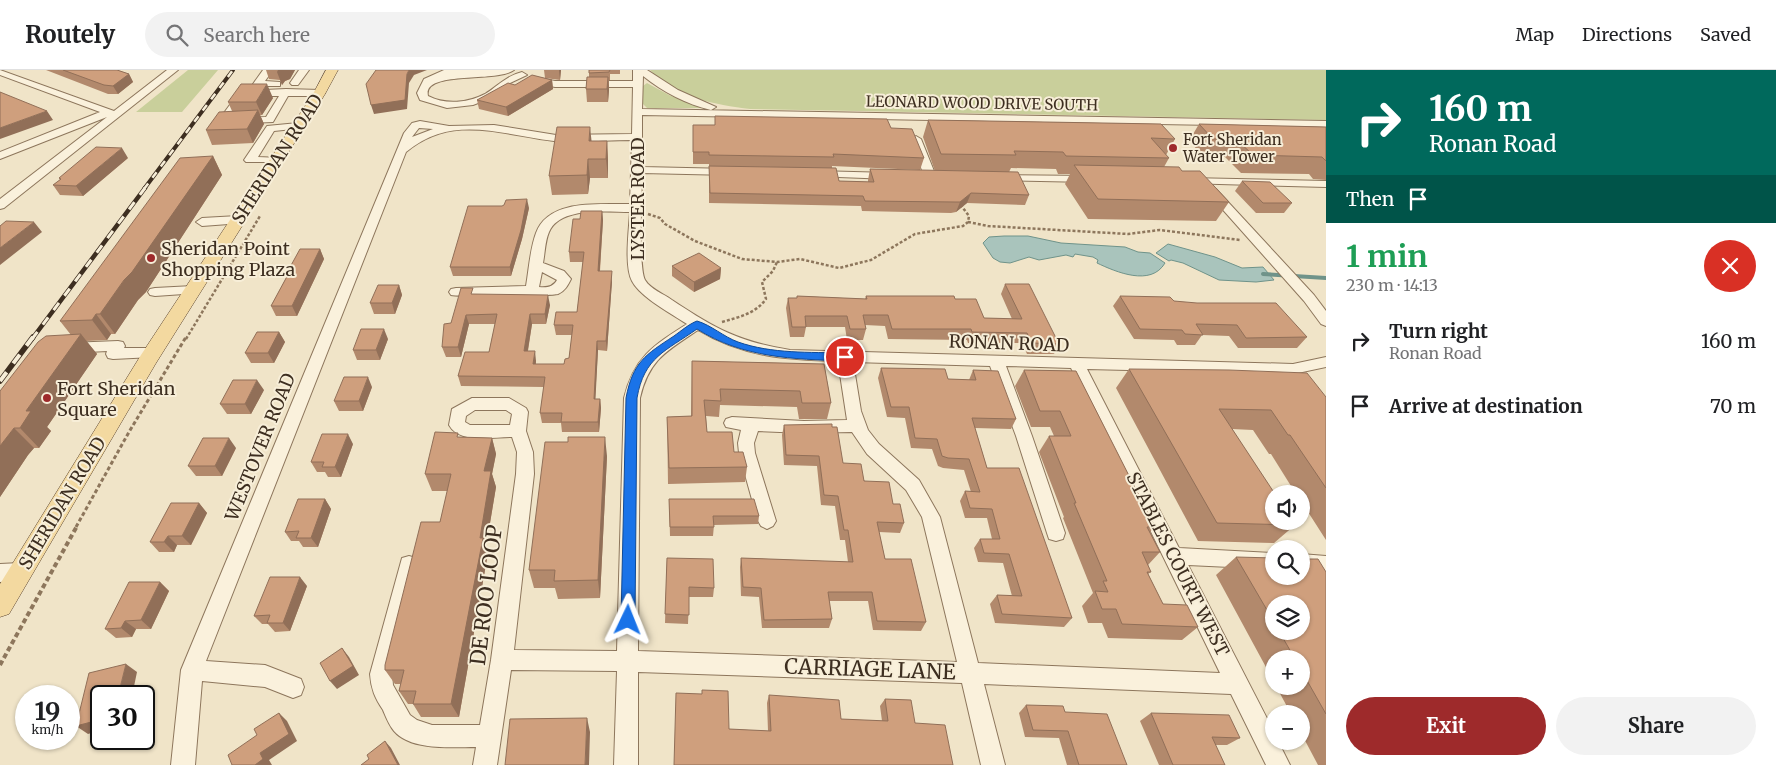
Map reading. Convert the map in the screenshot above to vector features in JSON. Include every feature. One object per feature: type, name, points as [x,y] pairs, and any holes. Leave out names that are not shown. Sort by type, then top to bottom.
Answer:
[{"type":"main road","name":"SHERIDAN ROAD","points":[[0,606],[153,352],[323,87],[332,70]]},
{"type":"street","points":[[0,205],[85,138],[112,114],[173,70]]},
{"type":"street","points":[[268,70],[258,84],[295,83],[323,87]]},
{"type":"street","points":[[295,83],[304,70]]},
{"type":"street","points":[[509,70],[487,73],[458,71],[442,73],[427,81],[422,94],[423,98],[436,103],[470,102],[488,96],[507,80],[519,73],[546,84],[576,81],[638,84]]},
{"type":"street","points":[[639,70],[675,94],[728,113]]},
{"type":"street","name":"LYSTER ROAD","points":[[639,70],[635,208],[635,255],[638,281],[646,289],[701,327]]},
{"type":"street","points":[[0,72],[112,114]]},
{"type":"street","points":[[286,92],[269,120],[223,121],[243,93],[286,92],[323,87]]},
{"type":"street","name":"LEONARD WOOD DRIVE SOUTH","points":[[638,112],[1326,124]]},
{"type":"street","points":[[0,156],[112,114]]},
{"type":"street","points":[[908,116],[930,176]]},
{"type":"street","points":[[276,160],[250,160],[271,128],[298,126]]},
{"type":"street","name":"WESTOVER ROAD","points":[[184,765],[192,670],[401,152],[416,139],[441,130],[454,129],[499,129],[558,138],[638,138]]},
{"type":"street","points":[[52,135],[72,135],[85,138]]},
{"type":"street","points":[[636,170],[744,173]]},
{"type":"street","points":[[803,174],[901,176]]},
{"type":"street","points":[[988,177],[1104,180]]},
{"type":"street","points":[[1179,181],[1326,184]]},
{"type":"street","points":[[1203,182],[1309,298],[1326,320]]},
{"type":"street","points":[[532,290],[544,226],[554,217],[577,209],[635,208]]},
{"type":"street","points":[[202,222],[238,220]]},
{"type":"street","points":[[456,292],[532,290],[545,292],[555,290],[562,285],[564,279],[560,274],[536,265]]},
{"type":"street","points":[[155,292],[192,290]]},
{"type":"street","points":[[626,765],[632,398],[640,369],[649,358],[701,327]]},
{"type":"street","name":"RONAN ROAD","points":[[701,327],[735,344],[759,351],[790,355],[1077,364],[1297,374],[1326,362]]},
{"type":"street","points":[[54,353],[58,349],[118,346],[113,354],[153,352]]},
{"type":"street","points":[[845,357],[857,426],[864,438],[881,457],[911,483],[931,517],[993,765]]},
{"type":"street","points":[[996,361],[1024,436],[1056,533]]},
{"type":"street","name":"STABLES COURT WEST","points":[[1077,364],[1278,765]]},
{"type":"street","points":[[732,422],[804,427],[857,426]]},
{"type":"street","points":[[752,424],[746,443],[747,453],[767,521]]},
{"type":"street","name":"DE ROO LOOP","points":[[485,765],[502,660],[525,474],[525,452],[518,432]]},
{"type":"street","points":[[1173,556],[1265,561]]},
{"type":"street","points":[[1310,563],[1326,564]]},
{"type":"street","points":[[409,564],[381,674],[382,688],[402,723],[411,730],[432,736],[491,736]]},
{"type":"street","points":[[0,573],[20,572]]},
{"type":"street","name":"CARRIAGE LANE","points":[[502,660],[627,661],[1239,684]]},
{"type":"street","points":[[192,670],[265,676],[293,687]]},
{"type":"path","points":[[960,203],[968,216],[968,222]]},
{"type":"path","points":[[0,666],[130,432],[264,210]]},
{"type":"path","points":[[648,214],[660,218],[665,224],[695,240],[742,259],[756,262],[777,262],[788,259],[800,260],[839,268],[871,260],[915,234],[963,226],[968,222],[988,226],[1128,234],[1160,230],[1258,242]]},
{"type":"path","points":[[701,327],[760,308],[766,299],[762,282],[773,270],[777,262]]},
{"type":"green space","points":[[188,70],[218,70],[182,112],[136,112]]},
{"type":"green space","points":[[650,70],[1326,70],[1326,120],[750,109],[709,102],[683,93],[671,87]]},
{"type":"green space","points":[[647,83],[669,95],[703,108],[647,108],[643,104],[643,86]]},
{"type":"water","points":[[1028,236],[1061,243],[1125,247],[1138,252],[1150,253],[1165,263],[1159,270],[1142,276],[1123,273],[1097,263],[1098,260],[1093,257],[1075,254],[1073,257],[1066,255],[1039,260],[1029,257],[1010,263],[1000,262],[993,258],[983,243],[989,237]]},
{"type":"water","points":[[1168,244],[1215,257],[1242,268],[1263,267],[1274,280],[1256,282],[1219,280],[1183,263],[1169,261],[1156,253]]},
{"type":"building","points":[[63,70],[117,70],[129,74],[113,86],[104,85]]},
{"type":"building","points":[[376,70],[409,70],[405,100],[371,105],[366,84]]},
{"type":"building","points":[[589,70],[610,70],[609,72],[589,73]]},
{"type":"building","points":[[532,75],[552,80],[506,107],[477,100],[508,83],[515,85]]},
{"type":"building","points":[[587,77],[608,77],[607,89],[586,89]]},
{"type":"building","points":[[241,84],[267,84],[256,102],[228,102]]},
{"type":"building","points":[[0,92],[47,111],[0,128]]},
{"type":"building","points":[[258,110],[247,129],[206,130],[219,112]]},
{"type":"building","points":[[715,116],[887,119],[891,128],[912,129],[924,158],[833,154],[834,157],[709,155],[709,152],[693,152],[693,125],[715,125]]},
{"type":"building","points":[[928,120],[1161,124],[1175,139],[1151,138],[1169,158],[1066,156],[1063,152],[1014,151],[1016,155],[941,154]]},
{"type":"building","points":[[1199,124],[1326,127],[1326,161],[1322,157],[1253,155],[1236,139],[1213,139]]},
{"type":"building","points":[[557,127],[590,127],[589,141],[607,141],[606,159],[588,159],[587,175],[549,176]]},
{"type":"building","points":[[96,147],[122,148],[76,186],[53,185],[61,179],[59,178]]},
{"type":"building","points":[[213,156],[132,272],[124,280],[100,314],[96,314],[92,320],[60,321],[180,158]]},
{"type":"building","points":[[1074,165],[1179,167],[1182,171],[1200,171],[1229,202],[1098,199]]},
{"type":"building","points":[[709,166],[836,168],[839,181],[874,182],[870,169],[1018,172],[1029,195],[971,193],[960,202],[955,202],[865,201],[863,196],[710,193]]},
{"type":"building","points":[[1242,181],[1270,182],[1292,203],[1263,203]]},
{"type":"building","points":[[527,199],[521,230],[510,267],[450,267],[468,206],[502,206],[506,200]]},
{"type":"building","points":[[581,211],[602,211],[598,271],[612,271],[606,341],[597,341],[594,399],[600,399],[598,422],[561,422],[562,413],[540,413],[545,377],[458,376],[465,352],[489,352],[497,314],[466,315],[458,347],[442,347],[444,324],[451,323],[461,288],[473,288],[471,294],[548,295],[545,314],[530,314],[524,351],[535,351],[533,364],[564,364],[565,359],[569,358],[573,325],[554,325],[556,312],[577,312],[584,252],[569,252],[573,219],[580,219]]},
{"type":"building","points":[[6,221],[34,222],[0,248],[0,226]]},
{"type":"building","points":[[300,249],[320,249],[292,306],[271,306],[291,269],[289,269]]},
{"type":"building","points":[[699,253],[721,268],[694,282],[672,266]]},
{"type":"building","points":[[1005,284],[1029,284],[1059,344],[1032,343],[1027,333],[972,332],[971,329],[892,329],[888,315],[863,315],[866,329],[850,329],[847,316],[805,316],[806,327],[792,327],[788,298],[797,298],[797,296],[867,299],[866,296],[954,296],[955,299],[976,299],[984,318],[1022,319]]},
{"type":"building","points":[[378,285],[399,285],[392,303],[370,303]]},
{"type":"building","points":[[1120,296],[1170,297],[1174,301],[1197,303],[1276,303],[1307,337],[1246,338],[1237,325],[1196,324],[1203,335],[1185,334],[1182,330],[1140,329]]},
{"type":"building","points":[[361,329],[384,329],[376,350],[353,350]]},
{"type":"building","points":[[257,332],[279,332],[268,353],[245,353]]},
{"type":"building","points":[[81,334],[26,411],[31,411],[20,428],[14,428],[0,446],[0,391],[38,342],[46,336]]},
{"type":"building","points":[[692,361],[824,364],[831,403],[802,403],[800,391],[720,389],[721,401],[704,400],[707,432],[732,432],[734,452],[743,452],[747,467],[669,468],[667,417],[692,416]]},
{"type":"building","points":[[881,368],[945,369],[948,379],[976,380],[973,370],[998,371],[1016,419],[972,418],[987,468],[1019,468],[1072,618],[1002,614],[997,595],[1022,596],[1009,554],[984,553],[980,539],[1000,539],[992,509],[970,508],[965,491],[980,492],[969,459],[942,456],[937,439],[915,438],[909,407],[891,407]]},
{"type":"building","points":[[1129,369],[1307,373],[1326,397],[1326,488],[1271,410],[1219,409],[1269,485],[1265,485],[1265,524],[1217,523]]},
{"type":"building","points":[[1024,370],[1076,371],[1155,527],[1147,527],[1160,552],[1142,552],[1151,572],[1147,572],[1163,604],[1187,605],[1198,627],[1122,624],[1116,609],[1102,609],[1095,591],[1108,592],[1103,581],[1107,581],[1074,503],[1076,503],[1049,436],[1071,436],[1060,411],[1040,411]]},
{"type":"building","points":[[344,377],[368,377],[359,401],[334,401]]},
{"type":"building","points":[[233,380],[257,380],[245,404],[220,404]]},
{"type":"building","points":[[832,424],[832,427],[837,427],[843,463],[861,464],[864,481],[889,482],[893,504],[900,504],[904,523],[877,522],[885,559],[911,559],[926,622],[877,621],[872,592],[828,592],[832,619],[764,620],[761,588],[743,587],[741,558],[853,562],[848,530],[844,530],[838,496],[824,495],[819,456],[786,455],[784,425]]},
{"type":"building","points":[[435,432],[458,433],[457,437],[492,438],[484,471],[491,471],[480,538],[483,538],[451,704],[413,704],[416,691],[399,691],[404,670],[385,670],[385,665],[421,522],[440,522],[451,474],[425,474]]},
{"type":"building","points":[[322,434],[348,434],[335,467],[322,467],[324,462],[311,462]]},
{"type":"building","points":[[568,437],[605,437],[598,580],[554,581],[555,570],[529,570],[545,442],[568,442]]},
{"type":"building","points":[[203,438],[229,438],[215,466],[188,466]]},
{"type":"building","points":[[298,499],[325,499],[311,538],[296,538],[299,531],[285,532]]},
{"type":"building","points":[[669,499],[754,499],[759,516],[713,516],[714,527],[670,527]]},
{"type":"building","points":[[171,503],[199,503],[182,536],[168,536],[164,542],[150,542]]},
{"type":"building","points":[[1236,557],[1265,558],[1265,585],[1310,585],[1310,559],[1318,559],[1326,572],[1326,714],[1310,686],[1310,650],[1290,650],[1284,640],[1310,640],[1310,595],[1265,595],[1265,607]]},
{"type":"building","points":[[667,558],[713,559],[714,588],[689,587],[689,615],[665,614]]},
{"type":"building","points":[[270,577],[300,577],[283,623],[267,623],[270,615],[254,616]]},
{"type":"building","points":[[129,582],[160,582],[141,620],[125,621],[121,628],[105,629]]},
{"type":"building","points":[[342,648],[353,666],[330,681],[320,663]]},
{"type":"building","points":[[126,664],[121,685],[90,685],[90,722],[80,725],[80,710],[89,673]]},
{"type":"building","points":[[702,690],[728,691],[729,729],[771,731],[769,695],[839,700],[841,719],[888,721],[885,699],[911,700],[915,723],[945,725],[953,765],[674,765],[676,693],[702,694]]},
{"type":"building","points":[[1026,705],[1063,706],[1065,712],[1107,714],[1127,765],[1079,765],[1068,731],[1033,730]]},
{"type":"building","points":[[279,713],[289,734],[260,753],[263,759],[255,765],[232,765],[228,755],[257,735],[254,729]]},
{"type":"building","points":[[1151,713],[1229,715],[1240,738],[1212,737],[1225,765],[1173,765]]},
{"type":"building","points":[[587,718],[585,765],[505,765],[510,719]]},
{"type":"building","points":[[385,741],[398,765],[361,765],[369,759],[367,755]]},
{"type":"waterway","points":[[1263,274],[1326,278]]},
{"type":"railway","points":[[144,189],[233,70]]},
{"type":"railway","points":[[32,339],[145,188]]},
{"type":"railway","points":[[0,381],[33,337]]},
{"type":"place","name":"Fort Sheridan Water Tower","points":[[1173,148]]},
{"type":"place","name":"Sheridan Point Shopping Plaza","points":[[151,258]]},
{"type":"place","name":"Fort Sheridan Square","points":[[47,398]]},
{"type":"route","points":[[628,620],[632,398],[640,369],[649,358],[697,324],[714,335],[759,351],[790,355],[845,357]]}]
